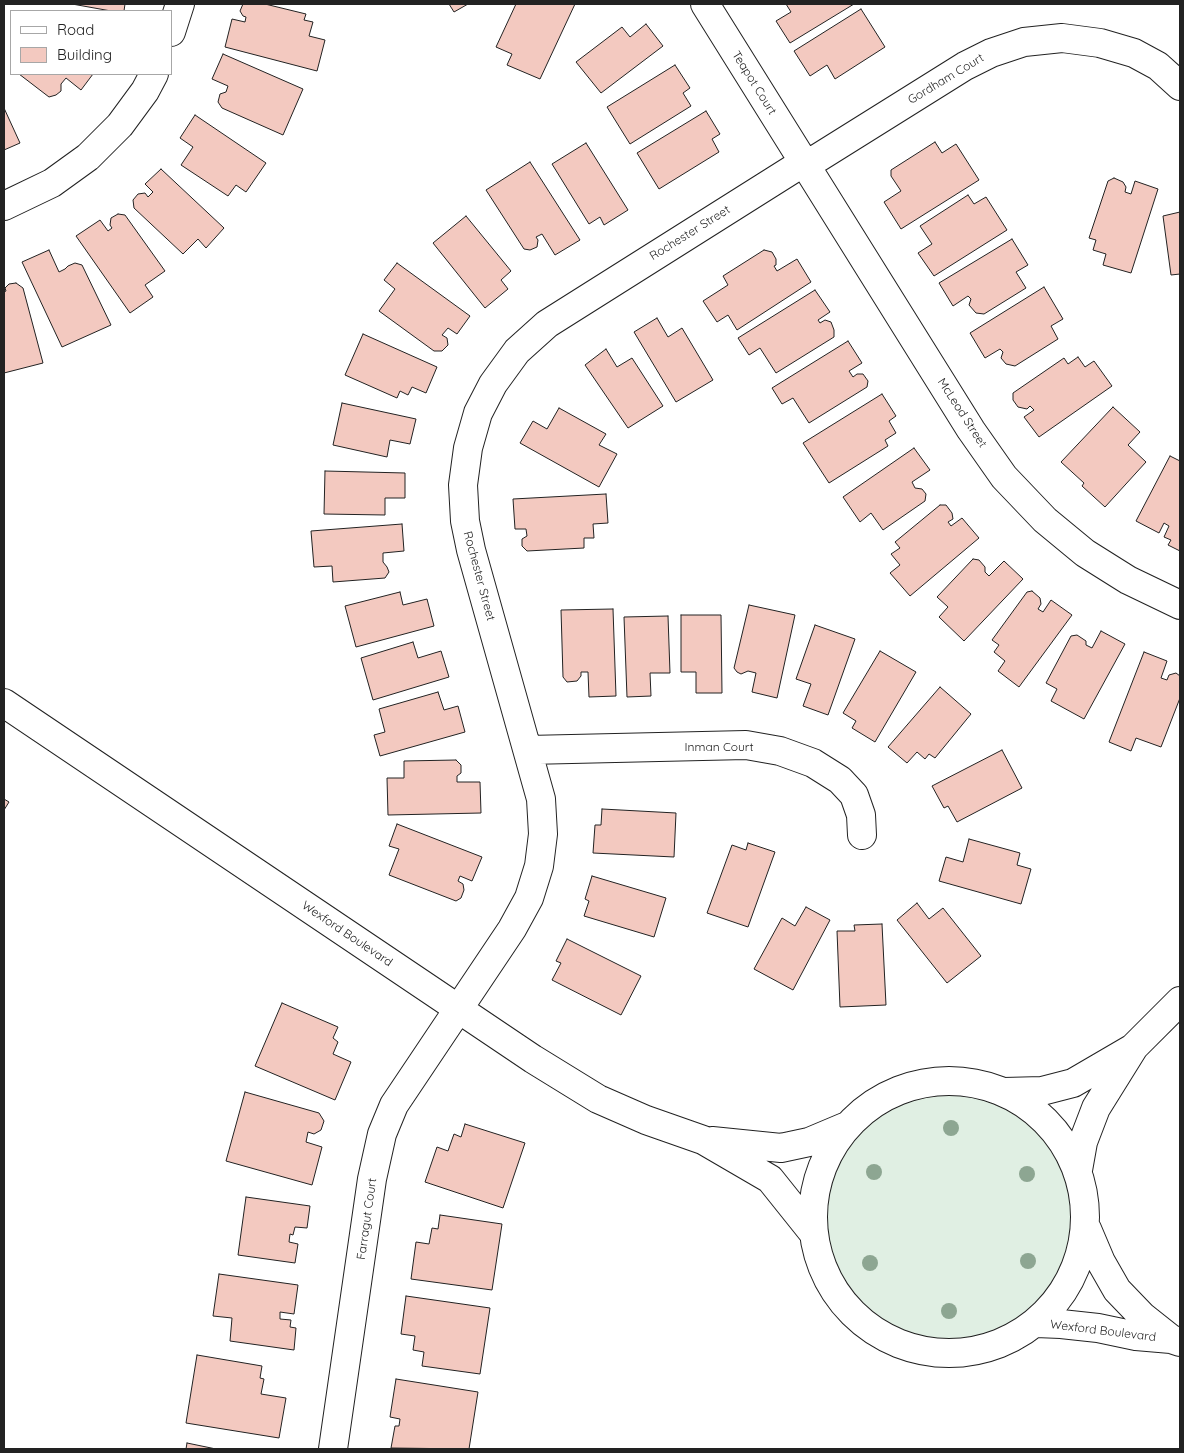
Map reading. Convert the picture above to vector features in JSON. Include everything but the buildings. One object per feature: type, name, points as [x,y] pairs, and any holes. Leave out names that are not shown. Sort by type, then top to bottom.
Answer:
[{"type":"street","points":[[172,29],[180,4]]},
{"type":"street","name":"Teapot Court","points":[[705,4],[804,162]]},
{"type":"street","name":"Gordham Court","points":[[804,162],[813,161],[965,66],[991,53],[1024,42],[1062,38],[1100,43],[1134,53],[1158,66],[1180,86]]},
{"type":"street","points":[[4,206],[52,184],[88,158],[120,125],[145,91],[153,75]]},
{"type":"street","name":"McLeod Street","points":[[804,162],[971,430],[1004,477],[1045,520],[1084,553],[1128,580],[1180,605]]},
{"type":"street","name":"Rochester Street","points":[[458,1009],[512,929],[528,898],[539,866],[543,834],[541,799],[471,550],[465,522],[463,485],[468,448],[478,413],[493,384],[517,351],[547,324],[804,162]]},
{"type":"street","name":"Wexford Boulevard","points":[[4,703],[533,1059],[598,1099],[646,1120],[703,1140],[770,1179],[814,1234]]},
{"type":"street","name":"Inman Court","points":[[528,750],[746,745],[780,751],[813,763],[840,780],[854,795],[861,815],[862,834]]},
{"type":"street","points":[[1078,1170],[1083,1142],[1096,1108],[1134,1047],[1180,1000]]},
{"type":"street","name":"Farragut Court","points":[[334,1449],[372,1180],[382,1134],[394,1105],[458,1009]]},
{"type":"street","points":[[1004,1092],[1042,1091],[1073,1083],[1134,1047]]},
{"type":"street","points":[[950,1080],[985,1084],[1004,1092],[1017,1098],[1046,1120],[1069,1150],[1078,1170],[1083,1186],[1087,1229],[1080,1261],[1062,1296],[1036,1323],[1003,1343],[966,1353],[927,1352],[890,1340],[858,1319],[833,1290],[818,1255],[812,1217],[817,1179],[831,1146],[847,1126],[882,1098],[914,1084],[950,1080]]},
{"type":"street","name":"Wexford Boulevard","points":[[703,1140],[781,1148],[809,1142],[847,1126]]},
{"type":"street","name":"Wexford Boulevard","points":[[1087,1229],[1101,1262],[1118,1290],[1142,1316],[1176,1341]]},
{"type":"street","name":"Wexford Boulevard","points":[[1036,1323],[1098,1328],[1136,1336],[1176,1341]]},
{"type":"green space","points":[[949,1095],[973,1098],[996,1105],[1018,1116],[1037,1131],[1052,1150],[1063,1172],[1070,1195],[1073,1219],[1070,1243],[1063,1266],[1052,1288],[1037,1307],[1018,1322],[996,1333],[973,1340],[949,1343],[925,1340],[902,1333],[880,1322],[861,1307],[846,1288],[835,1266],[828,1243],[825,1219],[828,1195],[835,1172],[846,1150],[861,1131],[880,1116],[902,1105],[925,1098]]}]
